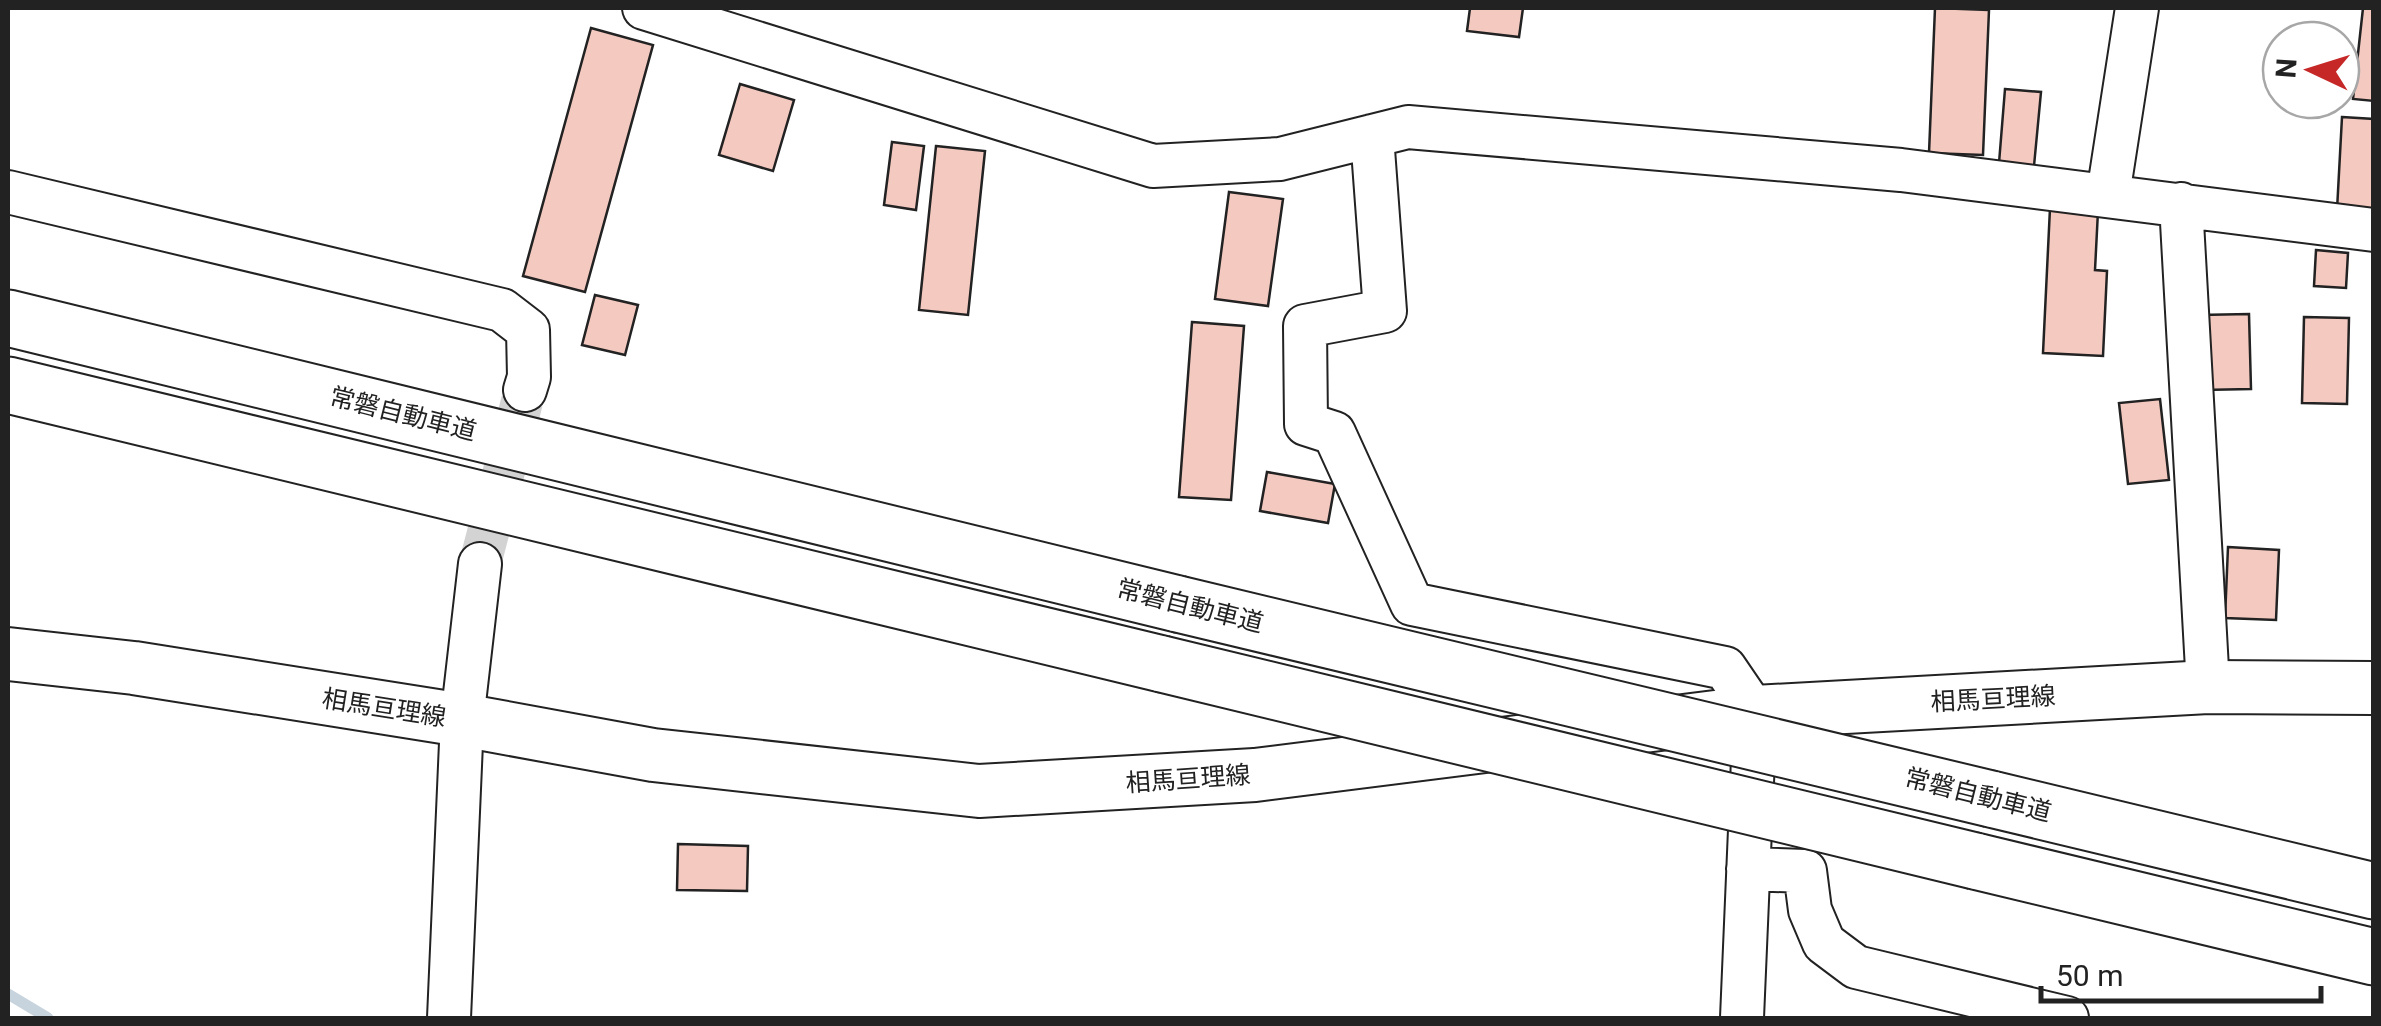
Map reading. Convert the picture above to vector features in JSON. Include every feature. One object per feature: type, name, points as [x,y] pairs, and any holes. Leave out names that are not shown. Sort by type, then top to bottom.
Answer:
[{"type":"highway","name":"常磐自動車道","points":[[8,318],[2374,891]]},
{"type":"highway","points":[[8,385],[2374,957]]},
{"type":"main road","name":"相馬亘理線","points":[[8,654],[134,668],[653,755],[978,792],[1255,775],[1755,712],[2208,687],[2374,688]]},
{"type":"street","points":[[644,8],[1153,166],[1280,159],[1408,128],[1901,170],[2374,230]]},
{"type":"street","points":[[2108,195],[2137,8]]},
{"type":"street","points":[[1372,136],[1385,311],[1306,326],[1306,424],[1334,433],[1412,604],[1725,668],[1755,712],[1742,1018]]},
{"type":"street","points":[[8,192],[502,310],[528,330],[530,378],[526,390]]},
{"type":"street","points":[[2182,204],[2208,687]]},
{"type":"street","points":[[448,1018],[462,720],[480,564]]},
{"type":"street","points":[[1748,869],[1805,870],[1810,910],[1824,943],[1856,966],[2067,1018]]},
{"type":"building","points":[[1470,8],[1523,8],[1519,37],[1467,31]]},
{"type":"building","points":[[1935,8],[1989,10],[1983,155],[1929,153]]},
{"type":"building","points":[[2363,8],[2374,8],[2374,101],[2361,100]]},
{"type":"building","points":[[591,28],[653,45],[585,292],[523,276]]},
{"type":"building","points":[[740,84],[794,100],[773,171],[719,155]]},
{"type":"building","points":[[2005,89],[2041,92],[2034,166],[1999,163]]},
{"type":"building","points":[[2374,119],[2374,212],[2337,210],[2342,120]]},
{"type":"building","points":[[892,142],[924,146],[916,210],[884,205]]},
{"type":"building","points":[[936,146],[985,151],[968,315],[919,310]]},
{"type":"building","points":[[1229,192],[1283,199],[1268,306],[1215,299]]},
{"type":"building","points":[[2050,208],[2098,211],[2095,270],[2107,271],[2103,356],[2043,353]]},
{"type":"building","points":[[2316,250],[2348,253],[2346,288],[2314,286]]},
{"type":"building","points":[[595,295],[638,305],[625,355],[582,345]]},
{"type":"building","points":[[2249,314],[2251,389],[2202,390],[2199,315]]},
{"type":"building","points":[[2304,317],[2349,318],[2347,404],[2302,403]]},
{"type":"building","points":[[1192,322],[1244,326],[1231,500],[1179,497]]},
{"type":"building","points":[[2160,399],[2169,480],[2128,484],[2119,403]]},
{"type":"building","points":[[1267,472],[1335,484],[1328,523],[1260,511]]},
{"type":"building","points":[[2228,547],[2279,550],[2276,620],[2225,618]]},
{"type":"building","points":[[678,844],[748,846],[747,891],[677,890]]},
{"type":"waterway","points":[[8,994],[48,1018]]},
{"type":"tunnel","points":[[480,564],[525,390]]}]
